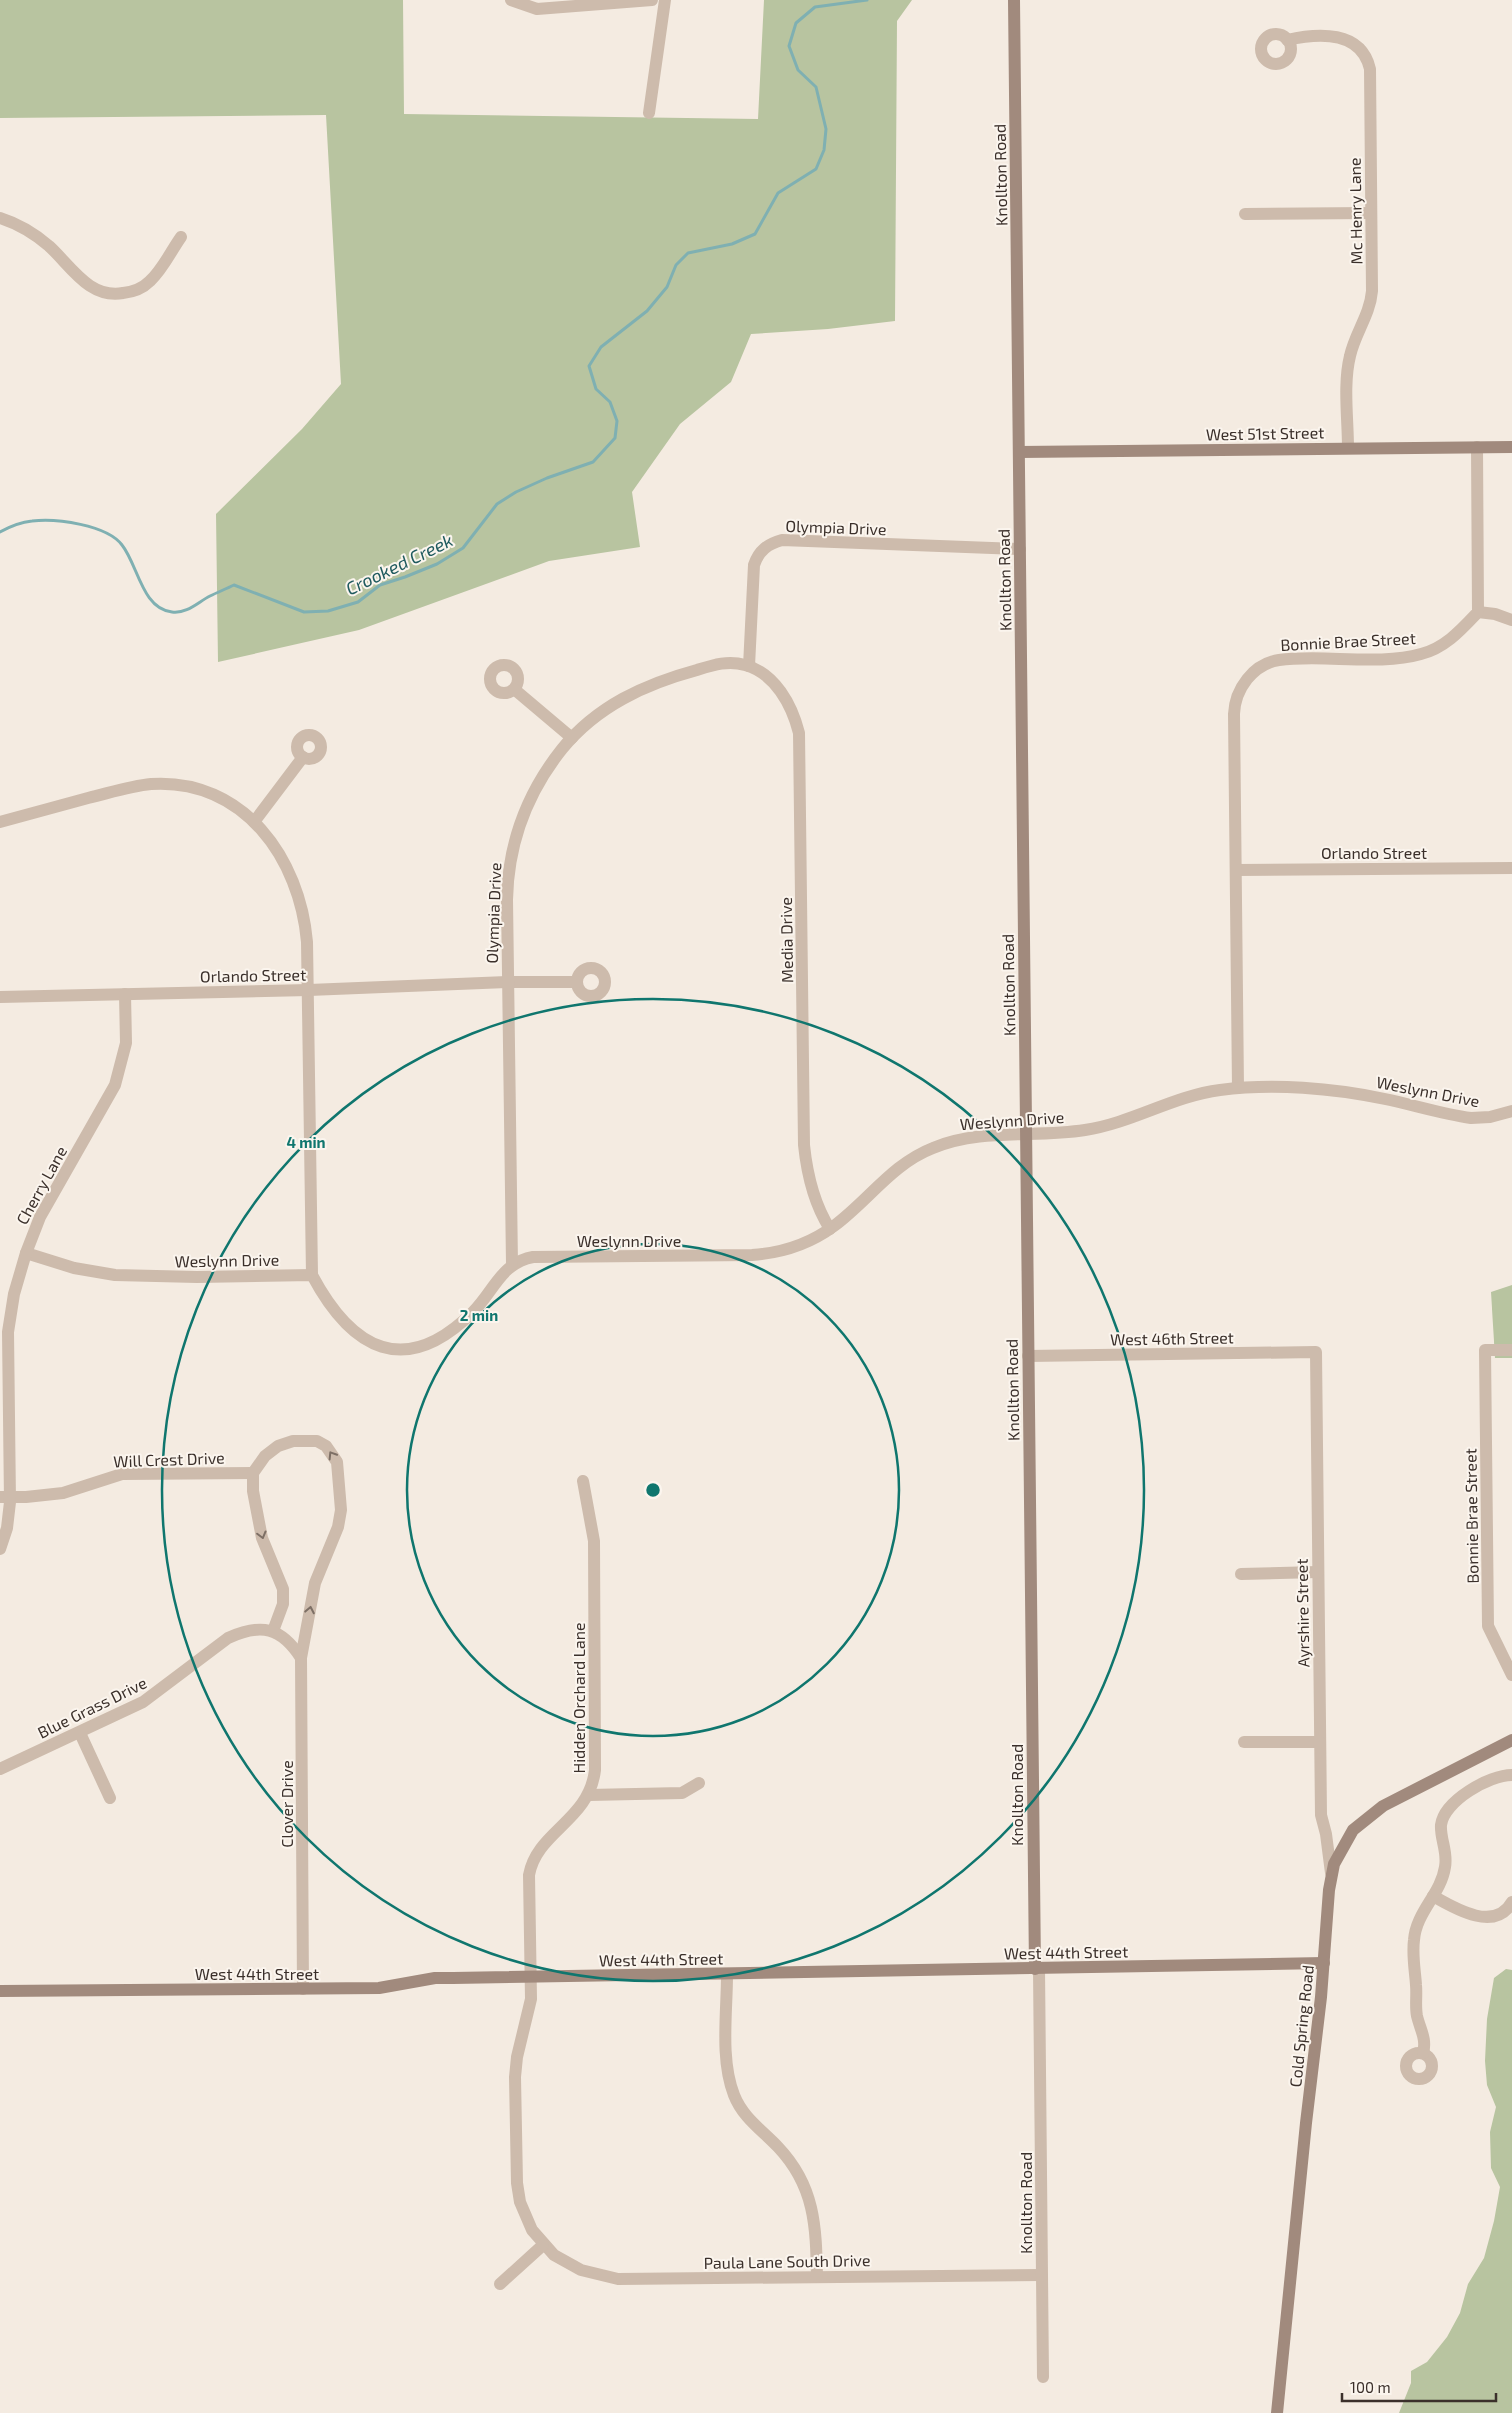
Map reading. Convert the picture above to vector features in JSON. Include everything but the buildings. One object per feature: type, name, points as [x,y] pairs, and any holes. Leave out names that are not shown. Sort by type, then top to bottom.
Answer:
[{"type":"street","points":[[511,0],[528,8],[547,9],[652,0]]},
{"type":"street","points":[[649,113],[665,0]]},
{"type":"street","name":"Knollton Road","points":[[1014,0],[1028,1356],[1043,2377]]},
{"type":"street","name":"Mc Henry Lane","points":[[1288,40],[1311,36],[1338,37],[1357,46],[1367,60],[1370,74],[1371,297],[1348,362],[1348,448]]},
{"type":"street","points":[[1244,214],[1371,213]]},
{"type":"street","points":[[0,218],[19,226],[40,239],[87,285],[100,291],[114,294],[136,290],[149,282],[181,237]]},
{"type":"street","points":[[1477,447],[1478,612],[1512,620]]},
{"type":"street","name":"West 51st Street","points":[[1019,452],[1512,447]]},
{"type":"street","name":"Olympia Drive","points":[[512,1264],[507,890],[516,834],[537,786],[552,762],[572,738],[601,712],[647,685],[719,663],[749,666],[754,565],[760,552],[772,543],[782,540],[1020,550]]},
{"type":"street","name":"Bonnie Brae Street","points":[[1238,1088],[1234,709],[1238,695],[1250,675],[1266,664],[1279,660],[1402,657],[1422,654],[1448,642],[1478,612]]},
{"type":"street","name":"Media Drive","points":[[749,666],[764,675],[784,698],[795,719],[800,742],[804,1145],[811,1184],[821,1212],[830,1229]]},
{"type":"street","points":[[514,689],[572,738]]},
{"type":"street","points":[[254,822],[302,757]]},
{"type":"street","points":[[0,822],[118,790],[150,784],[181,786],[210,794],[236,807],[254,822],[280,853],[298,894],[306,934],[309,990],[312,1275],[335,1309],[369,1343],[398,1351],[426,1344],[452,1330],[481,1303],[501,1274],[512,1264]]},
{"type":"street","name":"Orlando Street","points":[[1236,870],[1512,868]]},
{"type":"street","name":"Orlando Street","points":[[0,997],[309,990],[507,982],[577,982]]},
{"type":"street","name":"Cherry Lane","points":[[0,1549],[7,1528],[5,1497],[8,1332],[14,1294],[26,1253],[52,1195],[102,1111],[115,1085],[126,1043],[125,994]]},
{"type":"street","name":"Weslynn Drive","points":[[512,1264],[533,1257],[762,1254],[804,1243],[830,1229],[894,1170],[926,1150],[976,1136],[1026,1135],[1102,1127],[1182,1099],[1238,1088],[1308,1089],[1360,1094],[1471,1118],[1490,1117],[1512,1111]]},
{"type":"street","name":"Weslynn Drive","points":[[26,1253],[74,1268],[115,1275],[197,1277],[312,1275]]},
{"type":"street","name":"Bonnie Brae Street","points":[[1512,1350],[1486,1350],[1488,1626],[1512,1675]]},
{"type":"street","name":"West 46th Street","points":[[1028,1356],[1316,1352]]},
{"type":"street","name":"Ayrshire Street","points":[[1316,1352],[1321,1815],[1326,1834],[1331,1873]]},
{"type":"street","name":"Clover Drive","points":[[253,1473],[265,1456],[278,1446],[294,1441],[322,1443],[329,1449],[337,1462],[342,1504],[340,1520],[315,1583],[301,1658],[302,1989]]},
{"type":"street","points":[[253,1473],[253,1491],[262,1538],[283,1589],[283,1604],[273,1631],[284,1638],[301,1658]]},
{"type":"street","name":"Will Crest Drive","points":[[5,1497],[63,1493],[122,1474],[253,1473]]},
{"type":"street","name":"Hidden Orchard Lane","points":[[544,2245],[525,2216],[517,2183],[515,2067],[530,2006],[529,1883],[531,1866],[543,1846],[580,1809],[589,1795],[594,1779],[594,1541],[584,1481]]},
{"type":"street","points":[[1241,1574],[1318,1572]]},
{"type":"street","name":"Blue Grass Drive","points":[[0,1769],[127,1711],[160,1692],[228,1638],[249,1630],[273,1631]]},
{"type":"street","points":[[80,1733],[110,1798]]},
{"type":"street","name":"Cold Spring Road","points":[[1277,2413],[1324,1963],[1331,1873],[1339,1853],[1349,1836],[1372,1813],[1396,1798],[1512,1740]]},
{"type":"street","points":[[1244,1742],[1320,1742]]},
{"type":"street","points":[[1423,2053],[1424,2037],[1416,2011],[1413,1946],[1417,1922],[1445,1869],[1446,1860],[1441,1829],[1447,1809],[1459,1797],[1497,1778],[1512,1775]]},
{"type":"street","points":[[589,1795],[682,1793],[699,1783]]},
{"type":"street","points":[[1432,1896],[1474,1916],[1498,1915],[1506,1910],[1512,1902]]},
{"type":"street","name":"West 44th Street","points":[[0,1991],[302,1989],[386,1987],[435,1978],[1037,1970],[1324,1963]]},
{"type":"street","points":[[727,1975],[726,2055],[731,2087],[747,2117],[785,2154],[803,2182],[815,2223],[817,2277]]},
{"type":"street","points":[[500,2284],[544,2245]]},
{"type":"street","name":"Paula Lane South Drive","points":[[544,2245],[554,2255],[576,2268],[608,2278],[1041,2275]]},
{"type":"green space","points":[[0,0],[403,0],[404,114],[758,119],[764,0],[912,0],[897,21],[895,321],[828,329],[751,334],[731,382],[680,424],[632,492],[640,547],[549,561],[359,630],[218,662],[216,514],[302,429],[341,384],[326,115],[0,118]]},
{"type":"green space","points":[[1512,1285],[1512,1358],[1495,1358],[1491,1292]]},
{"type":"green space","points":[[1506,1969],[1512,1970],[1512,2413],[1399,2413],[1411,2383],[1411,2371],[1427,2362],[1447,2337],[1460,2313],[1468,2284],[1484,2258],[1494,2221],[1500,2187],[1491,2168],[1490,2132],[1496,2107],[1487,2085],[1485,2061],[1487,2019],[1494,1978]]},
{"type":"waterway","name":"Crooked Creek","points":[[0,532],[24,522],[42,520],[80,524],[105,532],[115,538],[128,553],[147,595],[162,609],[172,612],[183,611],[234,585],[304,612],[328,611],[358,602],[380,585],[437,564],[463,548],[497,504],[516,492],[547,478],[593,462],[615,438],[617,421],[610,402],[596,389],[589,366],[601,347],[647,311],[667,287],[676,265],[688,253],[732,244],[755,234],[778,193],[816,169],[824,150],[826,129],[816,87],[798,70],[789,46],[796,23],[815,7],[867,0]]}]
